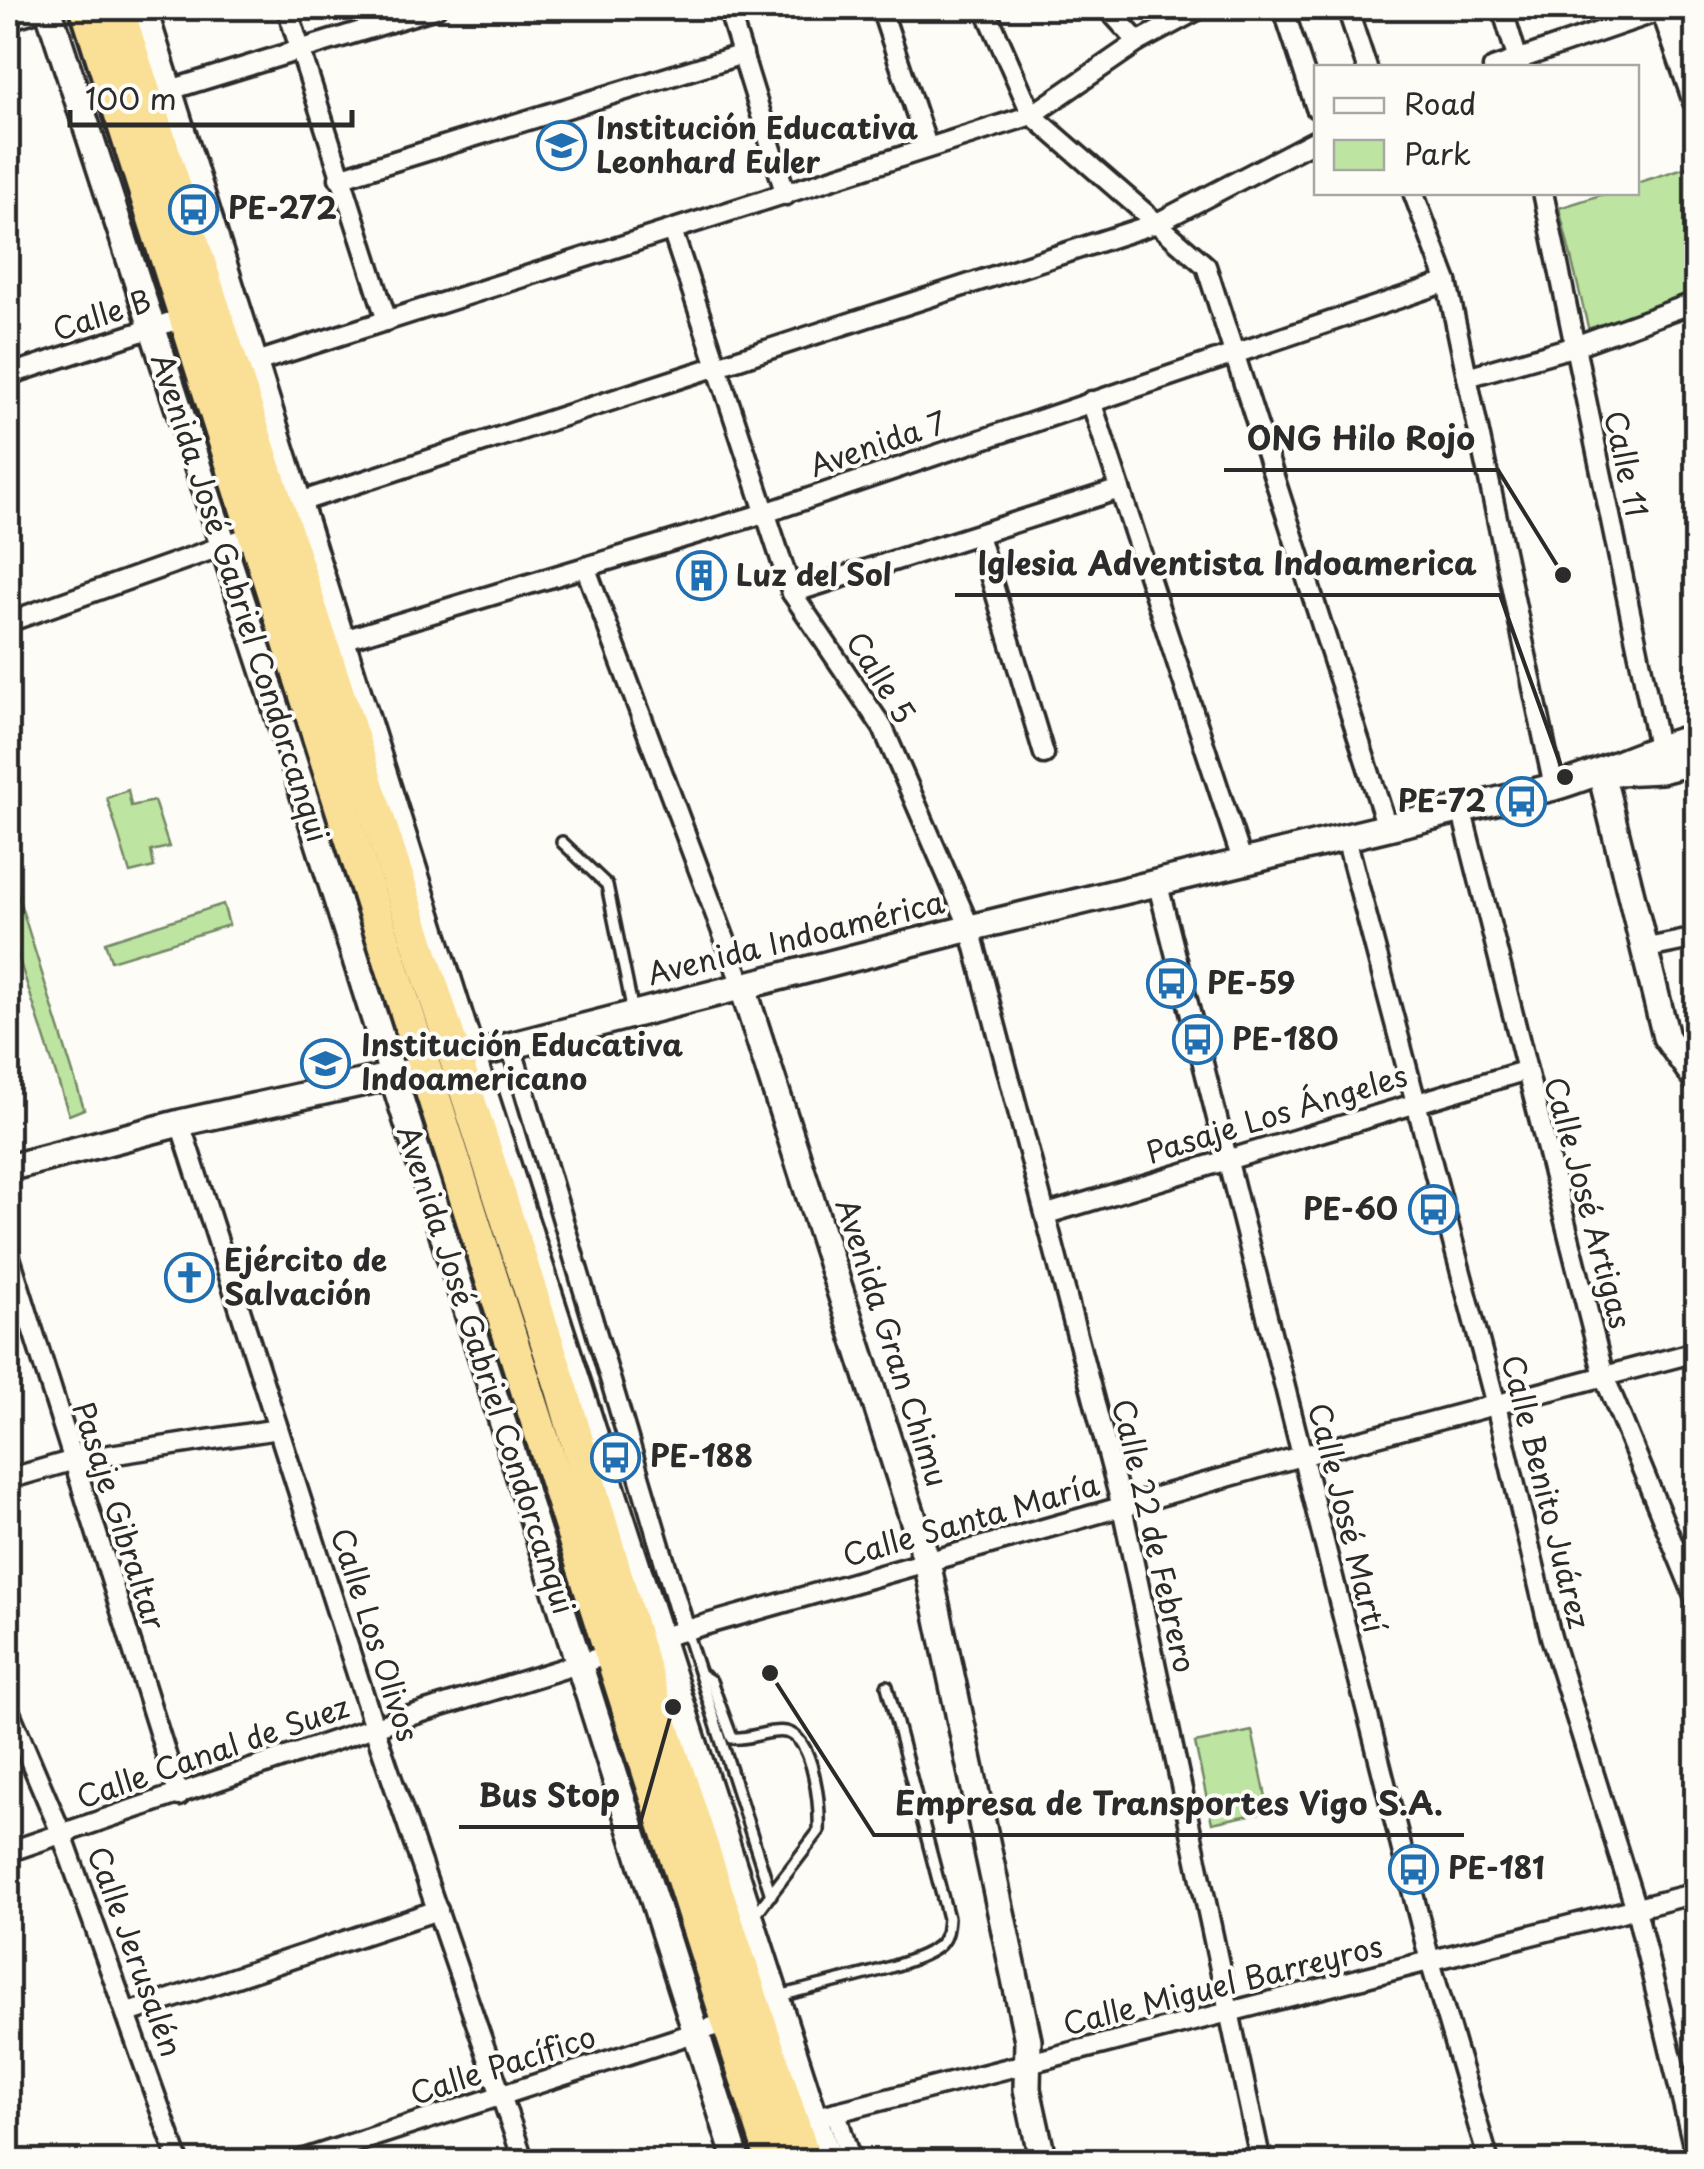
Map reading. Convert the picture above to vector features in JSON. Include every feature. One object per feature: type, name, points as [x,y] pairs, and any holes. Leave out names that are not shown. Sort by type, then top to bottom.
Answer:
[{"type":"highway","name":"Avenida José Gabriel Condorcanqui","points":[[86,8],[145,97]]},
{"type":"highway","name":"Avenida José Gabriel Condorcanqui","points":[[117,8],[145,97],[256,537],[450,1061],[562,1389],[634,1646],[713,2027],[796,2129]]},
{"type":"highway","name":"Avenida José Gabriel Condorcanqui","points":[[199,313],[242,367],[333,642],[450,1061]]},
{"type":"highway","name":"Avenida José Gabriel Condorcanqui","points":[[634,1646],[742,1928],[806,2162]]},
{"type":"street","points":[[8,20],[47,8]]},
{"type":"street","name":"Avenida José Gabriel Condorcanqui","points":[[47,8],[224,548],[391,1077],[634,1646]]},
{"type":"street","name":"Avenida José Gabriel Condorcanqui","points":[[143,8],[145,97],[242,367]]},
{"type":"street","points":[[287,8],[387,321]]},
{"type":"street","points":[[145,97],[433,8]]},
{"type":"street","points":[[728,8],[786,195]]},
{"type":"street","points":[[882,8],[927,146]]},
{"type":"street","points":[[985,8],[1032,115],[1206,266],[1387,827]]},
{"type":"street","points":[[1107,8],[1138,42]]},
{"type":"street","points":[[242,367],[1032,115],[1138,42],[1201,8]]},
{"type":"street","points":[[1282,8],[1314,102]]},
{"type":"street","points":[[1347,8],[1365,65]]},
{"type":"street","points":[[1502,8],[1519,63],[1665,8],[1696,100]]},
{"type":"street","points":[[1686,8],[1696,39]]},
{"type":"street","points":[[339,178],[743,54]]},
{"type":"street","points":[[8,622],[256,537],[288,505],[1157,223],[1314,141]]},
{"type":"street","points":[[1414,195],[1447,282],[1554,786]]},
{"type":"street","name":"Calle 11","points":[[1544,195],[1658,746]]},
{"type":"street","name":"Calle 5","points":[[672,230],[792,593],[883,728],[970,928]]},
{"type":"street","name":"Avenida 7","points":[[333,642],[765,513],[1447,282]]},
{"type":"street","points":[[1467,377],[1572,346],[1696,302]]},
{"type":"street","name":"Calle B","points":[[8,375],[199,313]]},
{"type":"street","points":[[1091,401],[1243,864]]},
{"type":"street","points":[[792,593],[1120,489]]},
{"type":"street","points":[[978,535],[1044,754]]},
{"type":"street","name":"Avenida Gran Chimu","points":[[586,569],[742,985],[926,1562],[1028,2040],[1027,2088],[1043,2162]]},
{"type":"street","name":"Avenida Indoamérica","points":[[1601,774],[1658,746],[1696,737]]},
{"type":"street","name":"Avenida Indoamérica","points":[[8,1168],[180,1123],[391,1077],[742,985],[1601,774],[1661,770],[1696,761]]},
{"type":"street","points":[[1601,774],[1666,1036],[1696,1080]]},
{"type":"street","name":"Calle José Artigas","points":[[1461,808],[1524,1071],[1604,1376],[1696,1600]]},
{"type":"street","name":"Calle Benito Juárez","points":[[1346,838],[1496,1405],[1551,1637],[1636,1909],[1696,2157]]},
{"type":"street","name":"Calle José Martí","points":[[1158,885],[1430,1962],[1490,2162]]},
{"type":"street","name":"Calle 22 de Febrero","points":[[970,928],[1122,1508],[1261,2162]]},
{"type":"street","points":[[1643,949],[1696,938]]},
{"type":"street","points":[[510,1046],[634,1646]]},
{"type":"street","name":"Pasaje Los Ángeles","points":[[1047,1214],[1524,1071]]},
{"type":"street","name":"Calle Los Olivos","points":[[180,1123],[374,1727],[524,2162]]},
{"type":"street","name":"Pasaje Gibraltar","points":[[8,1252],[71,1462],[180,1796]]},
{"type":"street","name":"Calle Santa María","points":[[634,1646],[1301,1456],[1696,1352]]},
{"type":"street","points":[[8,1479],[71,1462],[278,1429]]},
{"type":"street","name":"Calle Canal de Suez","points":[[8,1852],[374,1727],[634,1646]]},
{"type":"street","name":"Calle Jerusalén","points":[[8,1708],[62,1834],[179,2162]]},
{"type":"street","name":"Calle Miguel Barreyros","points":[[796,2129],[1028,2064],[1696,1894]]},
{"type":"street","points":[[128,2013],[438,1910]]},
{"type":"street","name":"Avenida José Gabriel Condorcanqui","points":[[742,1928],[780,1996],[796,2129],[830,2162]]},
{"type":"street","name":"Avenida José Gabriel Condorcanqui","points":[[713,2027],[738,2162]]},
{"type":"street","name":"Calle Pacífico","points":[[295,2162],[349,2153],[503,2094],[713,2027]]},
{"type":"street","points":[[796,2129],[851,2162]]},
{"type":"lane","points":[[562,842],[608,885],[634,1015]]},
{"type":"lane","points":[[634,1646],[711,1681],[732,1738],[786,1732],[800,1740],[814,1775],[818,1831],[742,1928]]},
{"type":"lane","points":[[700,1674],[770,1895]]},
{"type":"lane","points":[[780,1996],[896,1963],[937,1947],[946,1935],[948,1918],[887,1686]]},
{"type":"green space","points":[[1696,164],[1696,290],[1589,331],[1559,208],[1601,195],[1639,195],[1639,182]]},
{"type":"green space","points":[[128,790],[131,806],[154,801],[169,847],[151,851],[154,867],[130,873],[107,798]]},
{"type":"green space","points":[[8,864],[84,1109],[69,1115],[8,925]]},
{"type":"green space","points":[[223,904],[229,925],[111,961],[105,942]]},
{"type":"green space","points":[[1252,1731],[1269,1811],[1212,1823],[1195,1743]]},
{"type":"place","name":"Institución Educativa Leonhard Euler","points":[[561,146]]},
{"type":"place","name":"PE-272","points":[[193,209]]},
{"type":"place","name":"ONG Hilo Rojo","points":[[1563,575]]},
{"type":"place","name":"Luz del Sol","points":[[701,576]]},
{"type":"place","name":"Iglesia Adventista Indoamerica","points":[[1565,777]]},
{"type":"place","name":"PE-72","points":[[1521,802]]},
{"type":"place","name":"PE-59","points":[[1172,984]]},
{"type":"place","name":"PE-180","points":[[1197,1040]]},
{"type":"place","name":"Institución Educativa Indoamericano","points":[[326,1063]]},
{"type":"place","name":"PE-60","points":[[1433,1210]]},
{"type":"place","name":"Ejército de Salvación","points":[[189,1278]]},
{"type":"place","name":"PE-188","points":[[615,1457]]},
{"type":"place","name":"Empresa de Transportes Vigo S.A.","points":[[770,1673]]},
{"type":"place","name":"Bus Stop","points":[[673,1707]]},
{"type":"place","name":"PE-181","points":[[1413,1869]]}]
